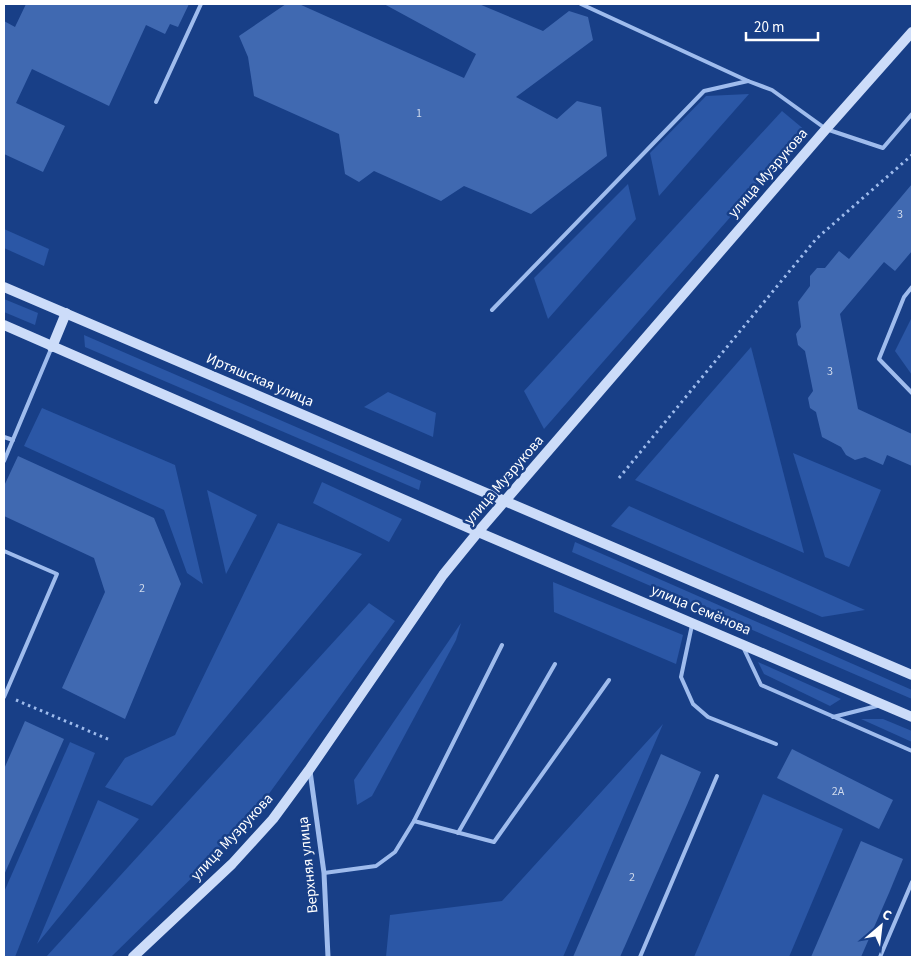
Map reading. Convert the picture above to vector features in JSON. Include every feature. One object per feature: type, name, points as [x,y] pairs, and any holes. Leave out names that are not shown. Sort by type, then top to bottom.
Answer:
[{"type":"street","name":"улица Музрукова","points":[[133,957],[232,864],[273,819],[309,770],[443,575],[504,501],[912,32]]},
{"type":"street","name":"Иртяшская улица","points":[[4,287],[504,501]]},
{"type":"street","points":[[52,346],[66,313]]},
{"type":"street","points":[[4,326],[478,532]]},
{"type":"street","name":"улица Семёнова","points":[[504,501],[912,675]]},
{"type":"street","name":"улица Семёнова","points":[[478,532],[912,717]]},
{"type":"street","name":"Верхняя улица","points":[[309,770],[324,873],[328,957]]},
{"type":"lane","points":[[156,102],[201,4]]},
{"type":"lane","points":[[581,4],[748,81],[772,90],[826,129],[883,148],[912,114]]},
{"type":"lane","points":[[492,310],[704,91],[748,81]]},
{"type":"lane","points":[[912,287],[904,297],[879,359],[912,393]]},
{"type":"lane","points":[[4,462],[52,346]]},
{"type":"lane","points":[[4,436],[13,440]]},
{"type":"lane","points":[[4,551],[57,574],[4,696]]},
{"type":"lane","points":[[692,623],[681,678],[693,704],[708,717],[776,744]]},
{"type":"lane","points":[[742,644],[761,685],[912,751]]},
{"type":"lane","points":[[324,873],[376,866],[395,852],[414,821],[502,645]]},
{"type":"lane","points":[[458,833],[555,664]]},
{"type":"lane","points":[[4,678],[10,681]]},
{"type":"lane","points":[[414,821],[494,842],[609,680]]},
{"type":"lane","points":[[834,717],[882,704]]},
{"type":"lane","points":[[640,957],[717,776]]},
{"type":"lane","points":[[880,957],[912,882]]},
{"type":"path","points":[[619,478],[816,239],[912,155]]},
{"type":"path","points":[[4,696],[110,740]]},
{"type":"shaded area","points":[[749,94],[659,196],[650,153],[706,96]]},
{"type":"shaded area","points":[[782,111],[806,131],[544,429],[524,391]]},
{"type":"shaded area","points":[[628,184],[636,219],[548,319],[534,278]]},
{"type":"shaded area","points":[[4,229],[49,249],[44,266],[4,248]]},
{"type":"shaded area","points":[[4,299],[38,313],[35,325],[4,312]]},
{"type":"shaded area","points":[[912,317],[912,375],[895,351]]},
{"type":"shaded area","points":[[84,335],[421,481],[419,490],[85,347]]},
{"type":"shaded area","points":[[751,347],[804,553],[635,480]]},
{"type":"shaded area","points":[[388,392],[436,413],[433,437],[364,407]]},
{"type":"shaded area","points":[[42,408],[175,465],[203,584],[187,573],[164,510],[24,446]]},
{"type":"shaded area","points":[[793,453],[881,490],[849,567],[825,557]]},
{"type":"shaded area","points":[[322,482],[402,519],[389,542],[313,503]]},
{"type":"shaded area","points":[[207,490],[257,515],[226,574]]},
{"type":"shaded area","points":[[629,506],[865,610],[822,617],[611,526]]},
{"type":"shaded area","points":[[278,523],[362,554],[152,806],[105,787],[125,758],[175,735]]},
{"type":"shaded area","points":[[575,542],[912,690],[912,699],[572,552]]},
{"type":"shaded area","points":[[553,582],[683,635],[676,664],[554,612]]},
{"type":"shaded area","points":[[369,603],[395,621],[260,806],[205,865],[111,957],[46,957]]},
{"type":"shaded area","points":[[461,623],[456,640],[372,796],[357,805],[354,780]]},
{"type":"shaded area","points":[[758,662],[841,699],[830,706],[764,674]]},
{"type":"shaded area","points":[[861,719],[883,719],[912,731],[912,742]]},
{"type":"shaded area","points":[[663,724],[563,957],[386,957],[390,915],[502,901]]},
{"type":"shaded area","points":[[70,742],[95,753],[15,957],[4,957],[4,892]]},
{"type":"shaded area","points":[[763,794],[843,829],[789,957],[694,957]]},
{"type":"shaded area","points":[[98,800],[139,819],[37,944]]},
{"type":"building","points":[[26,4],[189,4],[178,27],[170,24],[165,34],[146,25],[109,106],[32,69],[16,103],[65,126],[43,172],[4,154],[4,21],[15,27]]},
{"type":"building","points":[[286,4],[299,4],[464,78],[476,54],[384,4],[479,4],[543,31],[569,11],[588,17],[593,40],[516,97],[557,119],[577,101],[601,107],[607,156],[531,214],[464,186],[441,201],[374,171],[359,182],[345,174],[339,134],[254,96],[248,57],[239,36]]},
{"type":"building","points":[[912,184],[912,251],[895,271],[884,262],[840,314],[858,409],[912,434],[912,466],[887,455],[883,465],[865,457],[855,460],[846,455],[841,447],[822,437],[816,412],[810,408],[808,398],[813,391],[805,351],[798,345],[796,334],[801,327],[798,302],[810,286],[810,276],[817,268],[825,268],[839,251],[849,259]]},
{"type":"building","points":[[18,456],[154,518],[181,584],[125,719],[62,688],[105,592],[94,558],[4,516],[4,486]]},
{"type":"building","points":[[25,721],[64,739],[4,875],[4,769]]},
{"type":"building","points":[[792,749],[893,800],[879,829],[777,778]]},
{"type":"building","points":[[661,754],[701,772],[687,805],[620,957],[573,957]]},
{"type":"building","points":[[861,841],[903,859],[889,893],[861,957],[811,957]]}]
